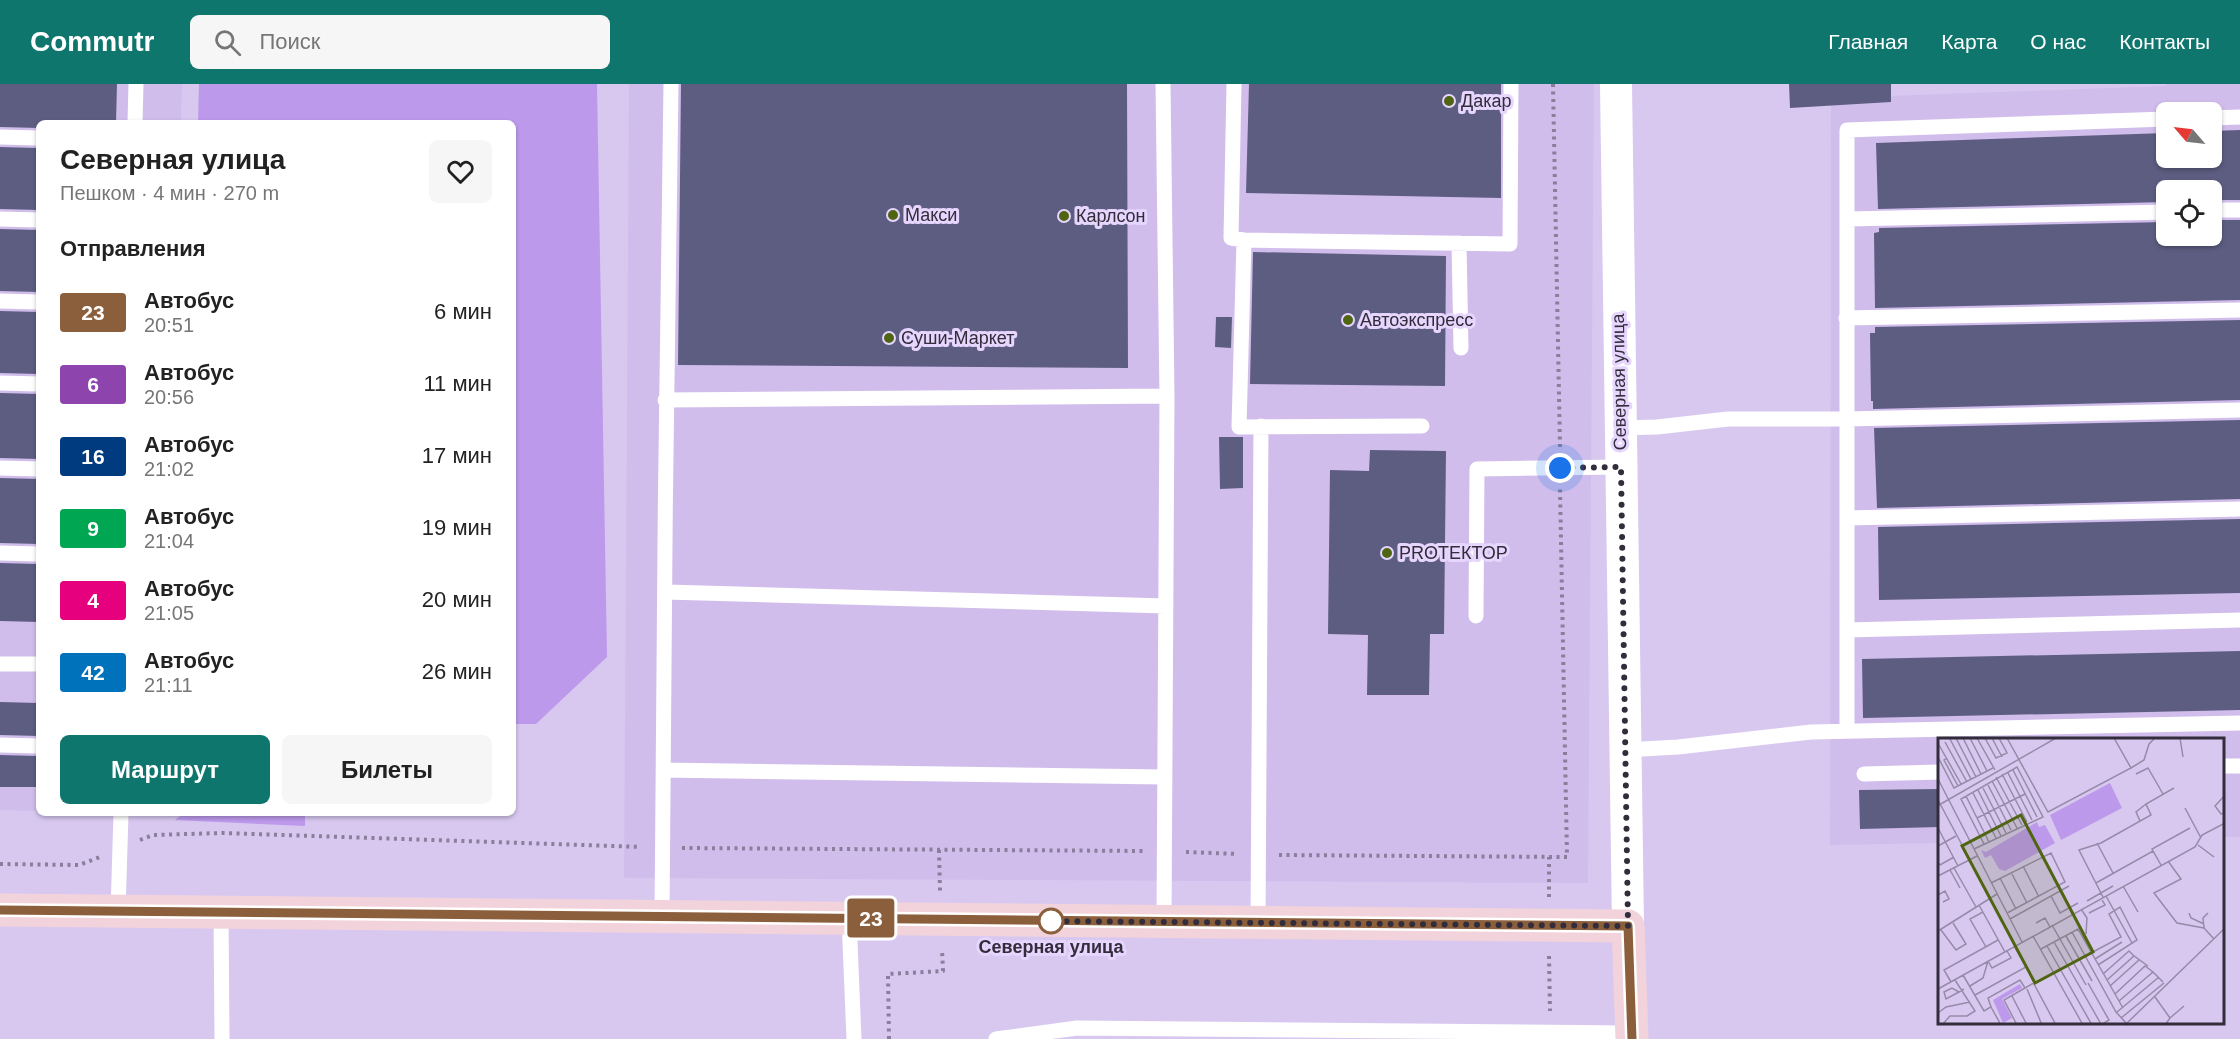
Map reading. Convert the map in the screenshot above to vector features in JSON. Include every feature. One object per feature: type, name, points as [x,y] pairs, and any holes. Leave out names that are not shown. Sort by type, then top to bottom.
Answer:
[{"type":"street","name":"Северная улица","points":[[1616,84],[1625,750],[1632,1036]]},
{"type":"street","points":[[0,910],[1628,926]]},
{"type":"lane","points":[[135,120],[136,84]]},
{"type":"lane","points":[[662,917],[666,592],[665,400],[671,84]]},
{"type":"lane","points":[[1163,84],[1167,396],[1164,922]]},
{"type":"lane","points":[[1234,84],[1231,238],[1510,244],[1511,84]]},
{"type":"lane","points":[[2222,118],[2240,117]]},
{"type":"lane","points":[[1846,731],[1847,130],[2156,119]]},
{"type":"lane","points":[[0,137],[36,138]]},
{"type":"lane","points":[[2222,210],[2240,210]]},
{"type":"lane","points":[[1847,219],[2156,212]]},
{"type":"lane","points":[[0,219],[36,220]]},
{"type":"lane","points":[[1244,240],[1239,427],[1422,426]]},
{"type":"lane","points":[[1459,243],[1461,348]]},
{"type":"lane","points":[[0,301],[36,302]]},
{"type":"lane","points":[[1846,318],[2240,310]]},
{"type":"lane","points":[[0,383],[36,384]]},
{"type":"lane","points":[[665,400],[1167,396]]},
{"type":"lane","points":[[1620,428],[1657,427],[1728,418],[1847,419],[2240,410]]},
{"type":"lane","points":[[1258,922],[1261,426]]},
{"type":"lane","points":[[1476,616],[1477,469],[1621,467]]},
{"type":"lane","points":[[0,468],[36,469]]},
{"type":"lane","points":[[1847,518],[2240,509]]},
{"type":"lane","points":[[0,553],[36,554]]},
{"type":"lane","points":[[666,592],[1166,606]]},
{"type":"lane","points":[[1846,630],[2240,620]]},
{"type":"lane","points":[[0,664],[36,664]]},
{"type":"lane","points":[[1625,750],[1678,747],[1811,732],[1988,734],[2240,723]]},
{"type":"lane","points":[[0,745],[36,746]]},
{"type":"lane","points":[[663,770],[1165,777]]},
{"type":"lane","points":[[1864,774],[1938,772]]},
{"type":"lane","points":[[118,912],[121,816]]},
{"type":"lane","points":[[221,913],[222,1039]]},
{"type":"lane","points":[[849,918],[854,1039]]},
{"type":"lane","points":[[996,1039],[1077,1028],[1161,1034],[1551,1031],[1632,1036]]},
{"type":"path","points":[[0,864],[78,865],[153,835],[222,833],[662,848],[1164,851],[1258,855],[1567,858]]},
{"type":"path","points":[[1549,857],[1551,1031]]},
{"type":"shaded area","points":[[0,84],[182,84],[181,120],[36,120],[36,811],[0,810]]},
{"type":"shaded area","points":[[199,84],[597,84],[607,657],[536,724],[516,724],[516,120],[198,120]]},
{"type":"shaded area","points":[[629,84],[1594,84],[1588,883],[624,878]]},
{"type":"shaded area","points":[[2166,84],[2240,84],[2240,837],[2225,837],[2225,738],[1938,738],[1938,843],[1830,845],[1831,98],[2166,86]]},
{"type":"shaded area","points":[[180,816],[305,816],[305,826],[175,820]]},
{"type":"building","points":[[0,84],[117,84],[116,120],[36,120],[36,128],[0,127]]},
{"type":"building","points":[[681,84],[1127,84],[1128,368],[678,365]]},
{"type":"building","points":[[1249,84],[1501,84],[1501,198],[1246,193]]},
{"type":"building","points":[[1789,84],[1891,84],[1891,102],[1790,108]]},
{"type":"building","points":[[2240,130],[2240,200],[2222,200],[2222,180],[2156,180],[2156,202],[1878,209],[1876,143],[2156,133],[2156,168],[2222,168],[2222,131]]},
{"type":"building","points":[[0,147],[36,148],[36,210],[0,209]]},
{"type":"building","points":[[2222,220],[2240,220],[2240,300],[1875,308],[1874,233],[1879,232],[1879,228],[2156,222],[2156,246],[2222,246]]},
{"type":"building","points":[[0,229],[36,230],[36,292],[0,291]]},
{"type":"building","name":"Автоэкспресс","points":[[1253,252],[1446,256],[1445,386],[1250,384]]},
{"type":"building","points":[[0,311],[36,312],[36,374],[0,373]]},
{"type":"building","points":[[1216,317],[1232,317],[1231,348],[1215,347]]},
{"type":"building","points":[[2240,320],[2240,400],[1873,409],[1873,401],[1871,401],[1870,333],[1875,333],[1875,327]]},
{"type":"building","points":[[0,393],[36,394],[36,459],[0,458]]},
{"type":"building","points":[[2240,420],[2240,499],[1877,508],[1874,428]]},
{"type":"building","points":[[1219,437],[1243,437],[1243,488],[1220,489]]},
{"type":"building","name":"PROТЕКТОР","points":[[1370,450],[1446,451],[1444,634],[1430,634],[1429,695],[1367,695],[1368,635],[1328,634],[1330,470],[1369,471]]},
{"type":"building","points":[[0,478],[36,479],[36,544],[0,543]]},
{"type":"building","points":[[2240,519],[2240,593],[1879,600],[1878,527]]},
{"type":"building","points":[[0,563],[36,564],[36,622],[0,621]]},
{"type":"building","points":[[2240,651],[2240,710],[1863,718],[1862,659]]},
{"type":"building","points":[[0,702],[36,703],[36,736],[0,735]]},
{"type":"building","points":[[0,755],[36,756],[36,787],[0,787]]},
{"type":"building","points":[[1938,789],[1938,827],[1860,829],[1859,790]]},
{"type":"bus line","name":"23","points":[[0,910],[1628,926],[1632,1039]]},
{"type":"place","name":"Дакар","points":[[1449,101]]},
{"type":"place","name":"Макси","points":[[893,215]]},
{"type":"place","name":"Карлсон","points":[[1064,216]]},
{"type":"place","name":"Автоэкспресс","points":[[1348,320]]},
{"type":"place","name":"Суши-Маркет","points":[[889,338]]},
{"type":"place","name":"PROТЕКТОР","points":[[1387,553]]},
{"type":"place","name":"Северная улица","points":[[1051,921]]},
{"type":"route","points":[[1051,921],[1048,921],[1628,926],[1621,467],[1560,468]]}]
